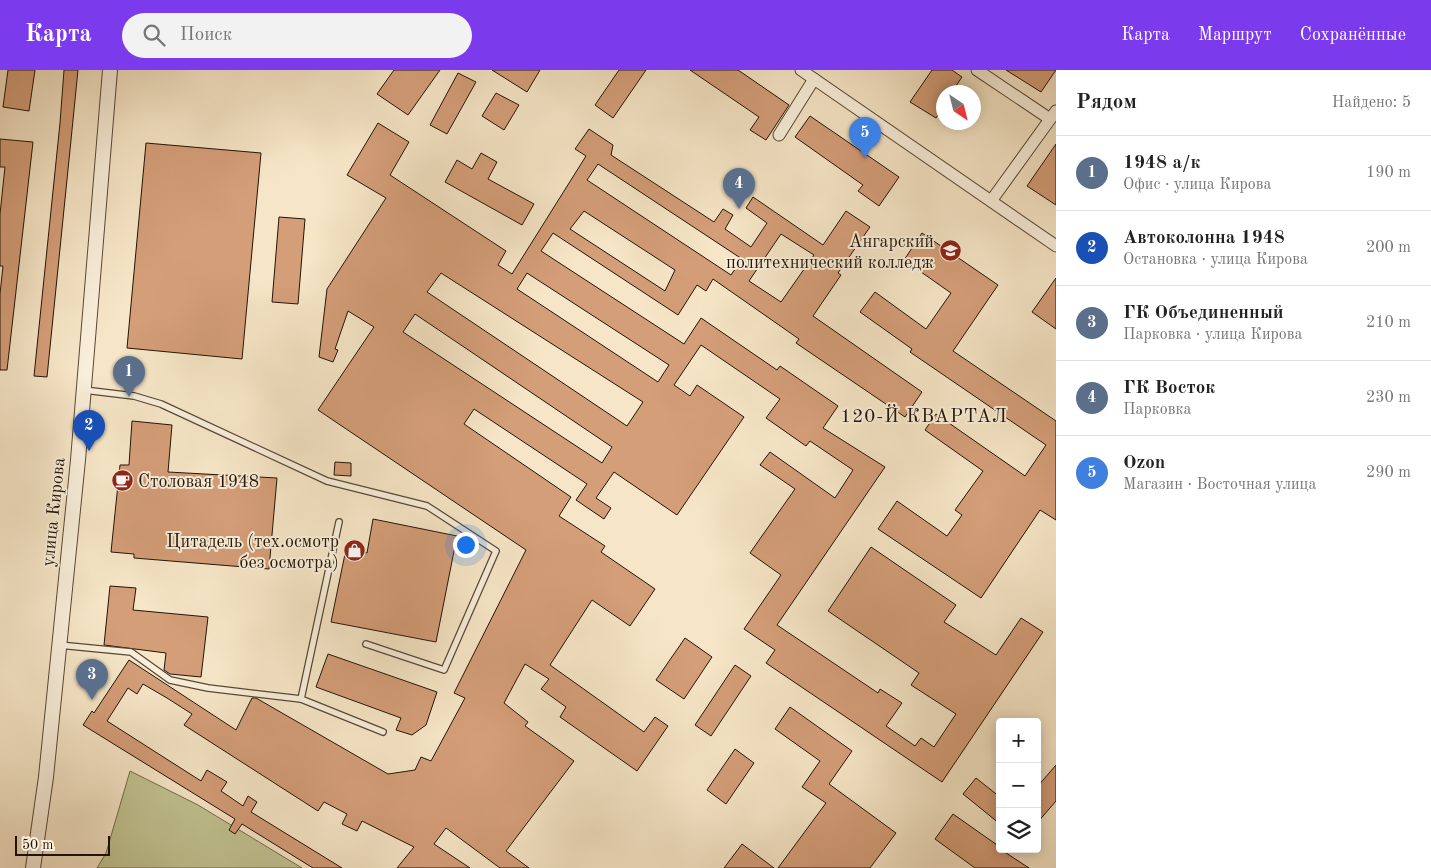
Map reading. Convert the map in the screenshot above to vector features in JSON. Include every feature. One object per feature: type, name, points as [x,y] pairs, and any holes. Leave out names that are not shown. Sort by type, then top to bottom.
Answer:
[{"type":"street","name":"улица Кирова","points":[[33,868],[46,777],[78,460],[82,389],[110,70]]},
{"type":"street","points":[[801,70],[1056,246]]},
{"type":"street","points":[[977,70],[1053,115],[991,201]]},
{"type":"street","points":[[779,135],[814,79]]},
{"type":"lane","points":[[82,389],[134,396],[161,404],[327,482],[427,506],[496,552],[444,670],[366,644]]},
{"type":"lane","points":[[301,699],[339,522]]},
{"type":"lane","points":[[59,645],[131,652],[170,680],[208,688],[301,699],[383,732]]},
{"type":"green space","points":[[130,771],[198,805],[302,868],[97,868],[106,853]]},
{"type":"building","points":[[8,70],[35,70],[29,111],[3,107]]},
{"type":"building","points":[[64,70],[78,70],[47,377],[34,376]]},
{"type":"building","points":[[394,70],[440,70],[408,115],[377,94]]},
{"type":"building","points":[[492,70],[540,70],[527,92]]},
{"type":"building","points":[[619,70],[646,70],[613,118],[595,105]]},
{"type":"building","points":[[690,70],[738,70],[789,105],[766,140],[750,130],[759,117]]},
{"type":"building","points":[[932,70],[952,70],[962,77],[957,85],[936,85],[936,118],[910,102]]},
{"type":"building","points":[[1006,70],[1056,70],[1041,92]]},
{"type":"building","points":[[458,73],[476,82],[447,134],[430,125]]},
{"type":"building","points":[[496,93],[519,105],[504,130],[482,116]]},
{"type":"building","points":[[810,116],[899,177],[879,206],[858,191],[863,185],[795,137]]},
{"type":"building","points":[[378,123],[409,142],[390,175],[506,251],[498,265],[512,274],[586,156],[575,149],[589,129],[613,145],[611,155],[714,222],[723,209],[733,215],[725,229],[751,247],[767,223],[746,208],[753,197],[823,245],[846,211],[870,227],[838,273],[841,275],[813,316],[922,392],[905,417],[796,343],[799,339],[713,279],[706,291],[697,285],[678,315],[553,233],[541,251],[684,344],[701,318],[777,370],[780,366],[838,406],[823,428],[885,467],[777,625],[878,693],[880,689],[902,703],[886,726],[915,746],[921,738],[934,747],[956,714],[911,685],[919,673],[828,611],[871,547],[956,605],[944,622],[996,655],[1021,618],[1043,632],[942,782],[766,663],[775,650],[744,629],[781,575],[750,553],[795,489],[760,465],[770,452],[835,498],[853,470],[810,441],[806,446],[766,418],[780,399],[701,345],[674,385],[690,396],[697,385],[744,417],[677,515],[614,472],[596,498],[611,508],[604,519],[576,500],[587,484],[474,409],[464,424],[571,497],[559,516],[605,546],[601,552],[655,589],[630,626],[592,600],[550,665],[644,732],[655,717],[668,726],[637,771],[560,717],[566,707],[541,689],[549,679],[525,664],[504,703],[528,722],[525,726],[574,761],[506,851],[529,868],[500,868],[446,828],[434,844],[470,868],[397,868],[414,847],[362,821],[357,831],[342,824],[347,814],[324,802],[318,811],[184,725],[192,714],[143,684],[137,694],[128,688],[107,721],[201,781],[207,770],[227,782],[221,791],[243,806],[248,796],[257,802],[251,812],[342,868],[313,868],[242,824],[235,834],[229,830],[235,819],[83,725],[92,711],[94,713],[129,660],[236,730],[252,698],[256,698],[388,774],[415,770],[421,757],[431,761],[465,698],[454,693],[526,550],[318,410],[374,327],[348,311],[335,349],[338,350],[333,362],[319,357],[327,289],[386,198],[347,175]],"holes":[[[598,164],[742,259],[731,275],[587,180]],[[584,211],[675,270],[665,291],[570,229]],[[781,234],[814,255],[781,302],[749,281]],[[441,273],[643,402],[627,426],[427,292]],[[527,273],[669,365],[658,382],[517,289]],[[415,314],[612,447],[602,463],[403,332]]]},
{"type":"building","points":[[0,139],[33,142],[7,370],[0,370],[0,294],[3,266],[0,266],[0,214],[5,167],[0,167]]},
{"type":"building","points":[[146,143],[261,153],[242,359],[127,348]]},
{"type":"building","points":[[1056,144],[1056,205],[1027,186]]},
{"type":"building","points":[[481,153],[497,162],[488,179],[534,204],[522,225],[445,182],[457,160],[472,169]]},
{"type":"building","points":[[279,217],[305,219],[298,304],[272,302]]},
{"type":"building","points":[[922,233],[998,285],[953,351],[1056,421],[1056,520],[1040,510],[981,598],[878,529],[897,501],[947,536],[962,515],[955,510],[983,471],[925,430],[936,414],[1025,476],[1046,445],[910,352],[912,349],[860,312],[875,292],[926,329],[951,293],[904,260]]},
{"type":"building","points":[[1056,278],[1056,329],[1032,312]]},
{"type":"building","points":[[132,421],[172,425],[168,472],[277,478],[269,569],[134,558],[134,554],[111,552],[120,465],[129,465]]},
{"type":"building","points":[[335,462],[351,463],[351,476],[334,475]]},
{"type":"building","points":[[373,519],[457,536],[436,642],[331,622],[346,549],[367,553]]},
{"type":"building","points":[[110,586],[136,588],[133,610],[208,617],[201,677],[170,674],[164,670],[166,653],[104,645]]},
{"type":"building","points":[[685,638],[712,657],[684,699],[656,680]]},
{"type":"building","points":[[328,654],[437,692],[426,725],[412,735],[396,730],[401,718],[316,687]]},
{"type":"building","points":[[735,665],[751,676],[711,736],[695,725]]},
{"type":"building","points":[[790,707],[852,751],[829,784],[896,833],[870,868],[778,868],[826,803],[802,787],[820,761],[775,729]]},
{"type":"building","points":[[735,749],[754,763],[726,804],[707,790]]},
{"type":"building","points":[[1056,765],[1056,801],[1041,818],[1041,808],[1041,782]]},
{"type":"building","points":[[976,778],[996,794],[996,821],[963,794]]},
{"type":"building","points":[[953,814],[996,844],[996,853],[1006,853],[1029,868],[975,868],[935,839]]},
{"type":"building","points":[[742,844],[774,868],[724,868]]},
{"type":"place","name":"Ozon","points":[[865,158]]},
{"type":"place","name":"ГК Восток","points":[[739,209]]},
{"type":"place","name":"Ангарский политехнический колледж","points":[[950,251]]},
{"type":"place","name":"1948 а/к","points":[[129,397]]},
{"type":"place","name":"Автоколонна 1948","points":[[89,451]]},
{"type":"place","name":"Столовая 1948","points":[[122,481]]},
{"type":"place","name":"Цитадель (тех.осмотр без осмотра)","points":[[355,551]]},
{"type":"place","name":"ГК Объединенный","points":[[92,700]]},
{"type":"district","name":"120-Й КВАРТАЛ","points":[[924,415]]}]
